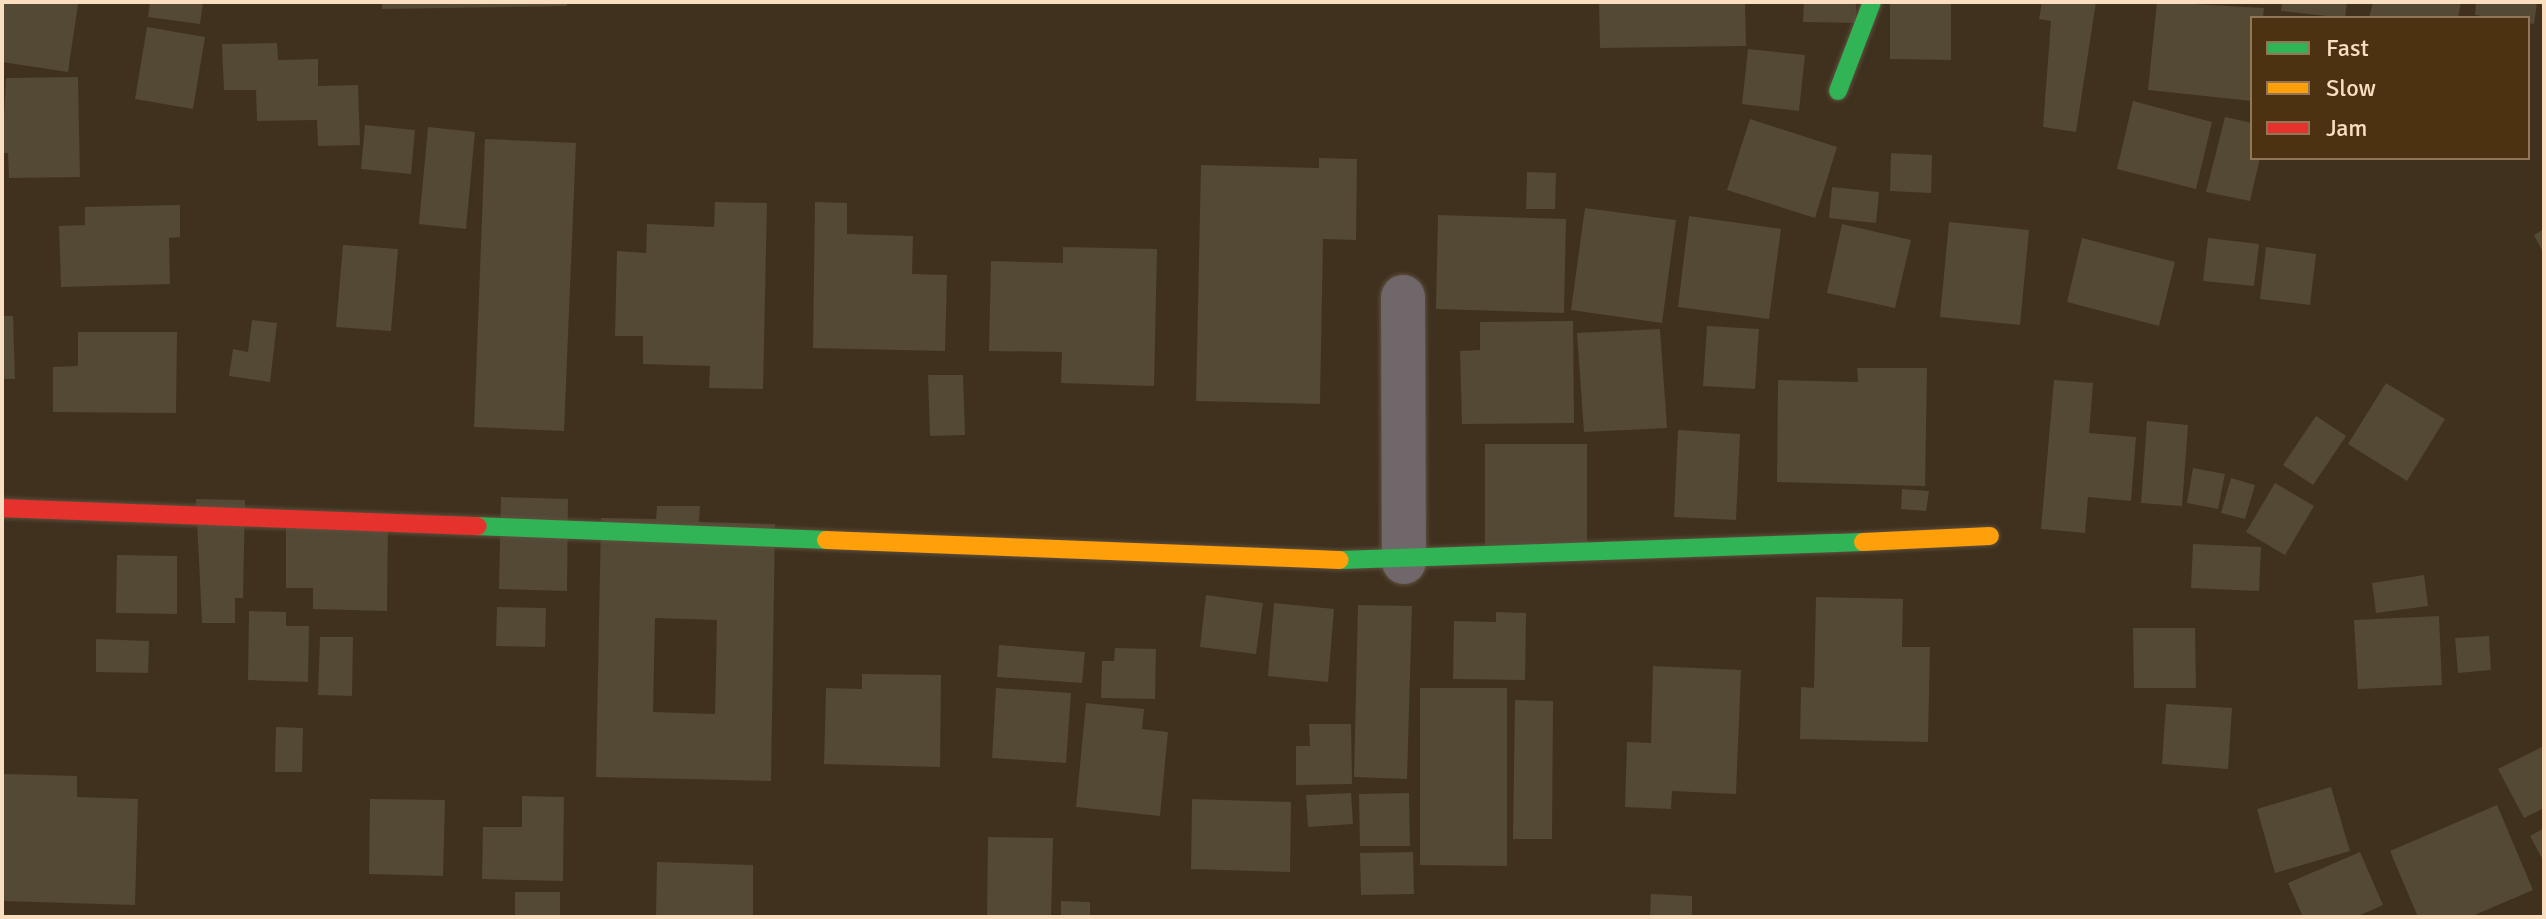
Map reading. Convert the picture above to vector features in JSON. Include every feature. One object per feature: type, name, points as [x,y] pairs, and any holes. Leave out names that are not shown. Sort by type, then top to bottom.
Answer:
[{"type":"street","points":[[1838,91],[1872,2]]},
{"type":"street","points":[[1403,297],[1404,562]]},
{"type":"street","points":[[2,508],[1404,562],[1990,536]]},
{"type":"building","points":[[2,2],[78,4],[68,72],[2,62]]},
{"type":"building","points":[[150,2],[203,2],[200,24],[148,17]]},
{"type":"building","points":[[382,2],[567,2],[567,6],[382,9]]},
{"type":"building","points":[[1599,2],[1745,2],[1746,46],[1600,48]]},
{"type":"building","points":[[1804,2],[1856,2],[1856,23],[1803,22]]},
{"type":"building","points":[[1890,2],[1951,2],[1951,60],[1890,59]]},
{"type":"building","points":[[2042,2],[2096,2],[2076,132],[2043,127],[2051,21],[2039,19]]},
{"type":"building","points":[[2157,2],[2264,8],[2263,16],[2250,16],[2250,101],[2148,90]]},
{"type":"building","points":[[2282,2],[2347,2],[2345,16],[2281,11]]},
{"type":"building","points":[[2373,2],[2461,2],[2458,16],[2370,16]]},
{"type":"building","points":[[2476,2],[2537,2],[2534,24],[2530,23],[2530,16],[2475,15]]},
{"type":"building","points":[[147,27],[205,37],[193,109],[135,99]]},
{"type":"building","points":[[277,43],[278,60],[318,59],[318,86],[358,85],[360,145],[318,146],[317,120],[257,121],[256,90],[224,90],[222,44]]},
{"type":"building","points":[[1748,49],[1805,55],[1799,111],[1742,104]]},
{"type":"building","points":[[78,77],[80,177],[9,178],[8,153],[2,153],[6,78]]},
{"type":"building","points":[[2133,101],[2212,122],[2196,189],[2117,169]]},
{"type":"building","points":[[2225,117],[2250,123],[2250,160],[2260,160],[2250,201],[2206,192]]},
{"type":"building","points":[[1750,119],[1837,147],[1815,218],[1727,190]]},
{"type":"building","points":[[365,125],[415,130],[411,174],[361,169]]},
{"type":"building","points":[[428,127],[475,132],[466,229],[419,224]]},
{"type":"building","points":[[485,139],[576,143],[564,431],[474,427]]},
{"type":"building","points":[[1891,153],[1932,155],[1931,193],[1890,191]]},
{"type":"building","points":[[1319,158],[1357,159],[1356,240],[1323,239],[1320,404],[1196,401],[1201,165],[1319,168]]},
{"type":"building","points":[[1527,172],[1556,173],[1555,209],[1526,209]]},
{"type":"building","points":[[1832,187],[1879,192],[1876,223],[1829,218]]},
{"type":"building","points":[[715,202],[767,203],[763,389],[709,388],[710,366],[643,364],[643,336],[615,336],[617,251],[646,253],[647,224],[714,227]]},
{"type":"building","points":[[815,202],[847,203],[847,234],[913,236],[912,274],[947,275],[945,351],[813,348]]},
{"type":"building","points":[[180,205],[180,237],[169,238],[170,284],[61,287],[59,226],[85,225],[85,207]]},
{"type":"building","points":[[1585,208],[1676,220],[1662,323],[1571,310]]},
{"type":"building","points":[[1438,215],[1566,219],[1564,313],[1436,309]]},
{"type":"building","points":[[1689,216],[1781,229],[1769,319],[1678,307]]},
{"type":"building","points":[[1949,222],[2029,230],[2020,325],[1940,317]]},
{"type":"building","points":[[1842,224],[1911,240],[1895,308],[1827,293]]},
{"type":"building","points":[[2544,229],[2544,254],[2534,235]]},
{"type":"building","points":[[2082,238],[2175,262],[2159,326],[2067,302]]},
{"type":"building","points":[[2208,238],[2259,244],[2254,286],[2203,281]]},
{"type":"building","points":[[343,245],[398,249],[391,331],[336,327]]},
{"type":"building","points":[[1063,247],[1157,249],[1154,386],[1061,383],[1062,352],[989,351],[991,261],[1063,263]]},
{"type":"building","points":[[2266,247],[2316,254],[2310,305],[2260,299]]},
{"type":"building","points":[[2,316],[13,316],[15,379],[2,379]]},
{"type":"building","points":[[252,320],[277,323],[270,382],[229,376],[233,349],[248,352]]},
{"type":"building","points":[[1573,321],[1574,423],[1462,424],[1460,351],[1480,350],[1480,322]]},
{"type":"building","points":[[1707,326],[1759,329],[1755,389],[1703,386]]},
{"type":"building","points":[[1660,329],[1667,428],[1584,432],[1577,333]]},
{"type":"building","points":[[78,332],[177,332],[176,413],[53,412],[53,367],[78,366]]},
{"type":"building","points":[[1857,368],[1927,368],[1925,486],[1777,482],[1778,380],[1858,382]]},
{"type":"building","points":[[928,375],[963,375],[965,435],[930,436]]},
{"type":"building","points":[[2054,380],[2093,383],[2089,433],[2136,437],[2131,501],[2088,497],[2085,533],[2041,529]]},
{"type":"building","points":[[2386,383],[2445,419],[2407,481],[2348,444]]},
{"type":"building","points":[[2316,416],[2346,436],[2313,485],[2283,465]]},
{"type":"building","points":[[2147,421],[2188,425],[2182,506],[2141,503]]},
{"type":"building","points":[[1678,430],[1740,434],[1736,520],[1674,517]]},
{"type":"building","points":[[1485,444],[1587,444],[1587,546],[1485,545]]},
{"type":"building","points":[[2193,468],[2225,474],[2218,509],[2187,503]]},
{"type":"building","points":[[2231,478],[2255,485],[2245,519],[2221,513]]},
{"type":"building","points":[[2275,483],[2314,506],[2285,555],[2246,532]]},
{"type":"building","points":[[1902,489],[1929,491],[1926,511],[1901,509]]},
{"type":"building","points":[[501,497],[568,499],[567,591],[499,589]]},
{"type":"building","points":[[196,499],[245,500],[243,598],[235,598],[235,623],[202,623]]},
{"type":"building","points":[[657,506],[700,506],[699,522],[775,524],[771,781],[596,777],[601,518],[656,519]],"holes":[[[655,618],[717,620],[715,714],[653,712]]]},
{"type":"building","points":[[286,519],[388,521],[387,611],[313,609],[313,588],[286,588]]},
{"type":"building","points":[[2193,544],[2261,547],[2259,591],[2191,588]]},
{"type":"building","points":[[117,555],[177,556],[177,614],[116,613]]},
{"type":"building","points":[[2424,575],[2428,606],[2376,613],[2372,583]]},
{"type":"building","points":[[1206,595],[1263,603],[1256,654],[1200,647]]},
{"type":"building","points":[[1816,597],[1903,599],[1902,647],[1930,647],[1928,742],[1800,739],[1801,687],[1814,688]]},
{"type":"building","points":[[1274,603],[1334,609],[1328,682],[1268,676]]},
{"type":"building","points":[[1358,605],[1412,606],[1407,779],[1354,777]]},
{"type":"building","points":[[497,607],[546,608],[545,647],[496,646]]},
{"type":"building","points":[[249,611],[286,612],[286,626],[309,626],[308,682],[248,680]]},
{"type":"building","points":[[1496,612],[1526,613],[1525,680],[1453,679],[1454,621],[1496,622]]},
{"type":"building","points":[[2439,616],[2442,685],[2358,689],[2354,620]]},
{"type":"building","points":[[2133,628],[2195,628],[2196,688],[2134,688]]},
{"type":"building","points":[[2489,636],[2491,670],[2458,673],[2455,638]]},
{"type":"building","points":[[320,637],[353,637],[352,696],[318,695]]},
{"type":"building","points":[[96,639],[149,641],[148,673],[96,672]]},
{"type":"building","points":[[999,645],[1085,652],[1082,683],[997,677]]},
{"type":"building","points":[[1115,648],[1156,649],[1155,699],[1101,698],[1102,661],[1114,661]]},
{"type":"building","points":[[1653,666],[1741,670],[1736,794],[1672,791],[1671,809],[1625,807],[1627,742],[1651,743]]},
{"type":"building","points":[[862,674],[941,675],[940,767],[824,764],[826,688],[862,689]]},
{"type":"building","points":[[996,688],[1071,693],[1066,763],[992,758]]},
{"type":"building","points":[[1420,688],[1507,688],[1507,866],[1420,865]]},
{"type":"building","points":[[1515,700],[1553,701],[1552,839],[1513,839]]},
{"type":"building","points":[[1086,703],[1144,709],[1142,729],[1168,732],[1160,816],[1076,807]]},
{"type":"building","points":[[2166,704],[2232,708],[2228,769],[2162,764]]},
{"type":"building","points":[[1309,724],[1351,724],[1352,784],[1296,785],[1296,746],[1310,746]]},
{"type":"building","points":[[276,727],[303,728],[302,772],[275,772]]},
{"type":"building","points":[[2544,746],[2544,808],[2524,818],[2498,769]]},
{"type":"building","points":[[4,774],[77,776],[77,797],[138,799],[135,905],[2,901]]},
{"type":"building","points":[[2331,787],[2350,851],[2275,873],[2257,809]]},
{"type":"building","points":[[1351,793],[1353,824],[1308,827],[1306,795]]},
{"type":"building","points":[[1409,793],[1410,846],[1360,846],[1359,794]]},
{"type":"building","points":[[522,796],[564,797],[563,881],[482,879],[483,827],[522,827]]},
{"type":"building","points":[[370,799],[445,800],[443,876],[369,874]]},
{"type":"building","points":[[1192,799],[1291,802],[1290,872],[1191,869]]},
{"type":"building","points":[[2497,805],[2533,890],[2470,917],[2418,917],[2390,851]]},
{"type":"building","points":[[2544,828],[2544,862],[2530,836]]},
{"type":"building","points":[[988,837],[1053,838],[1051,917],[987,917]]},
{"type":"building","points":[[1413,852],[1414,894],[1361,895],[1360,853]]},
{"type":"building","points":[[2360,852],[2383,905],[2356,917],[2303,917],[2288,883]]},
{"type":"building","points":[[657,862],[753,865],[753,917],[656,917]]},
{"type":"building","points":[[515,892],[560,892],[560,917],[515,917]]},
{"type":"building","points":[[1651,894],[1692,896],[1692,917],[1650,917]]},
{"type":"building","points":[[1061,901],[1090,902],[1090,917],[1061,917]]},
{"type":"traffic: fast","points":[[1838,91],[1872,2]]},
{"type":"traffic: fast","points":[[478,526],[826,540]]},
{"type":"traffic: fast","points":[[1340,560],[1863,542]]},
{"type":"traffic: slow","points":[[1863,542],[1990,536]]},
{"type":"traffic: slow","points":[[826,540],[1340,560]]},
{"type":"traffic: jam","points":[[2,508],[478,526]]}]
